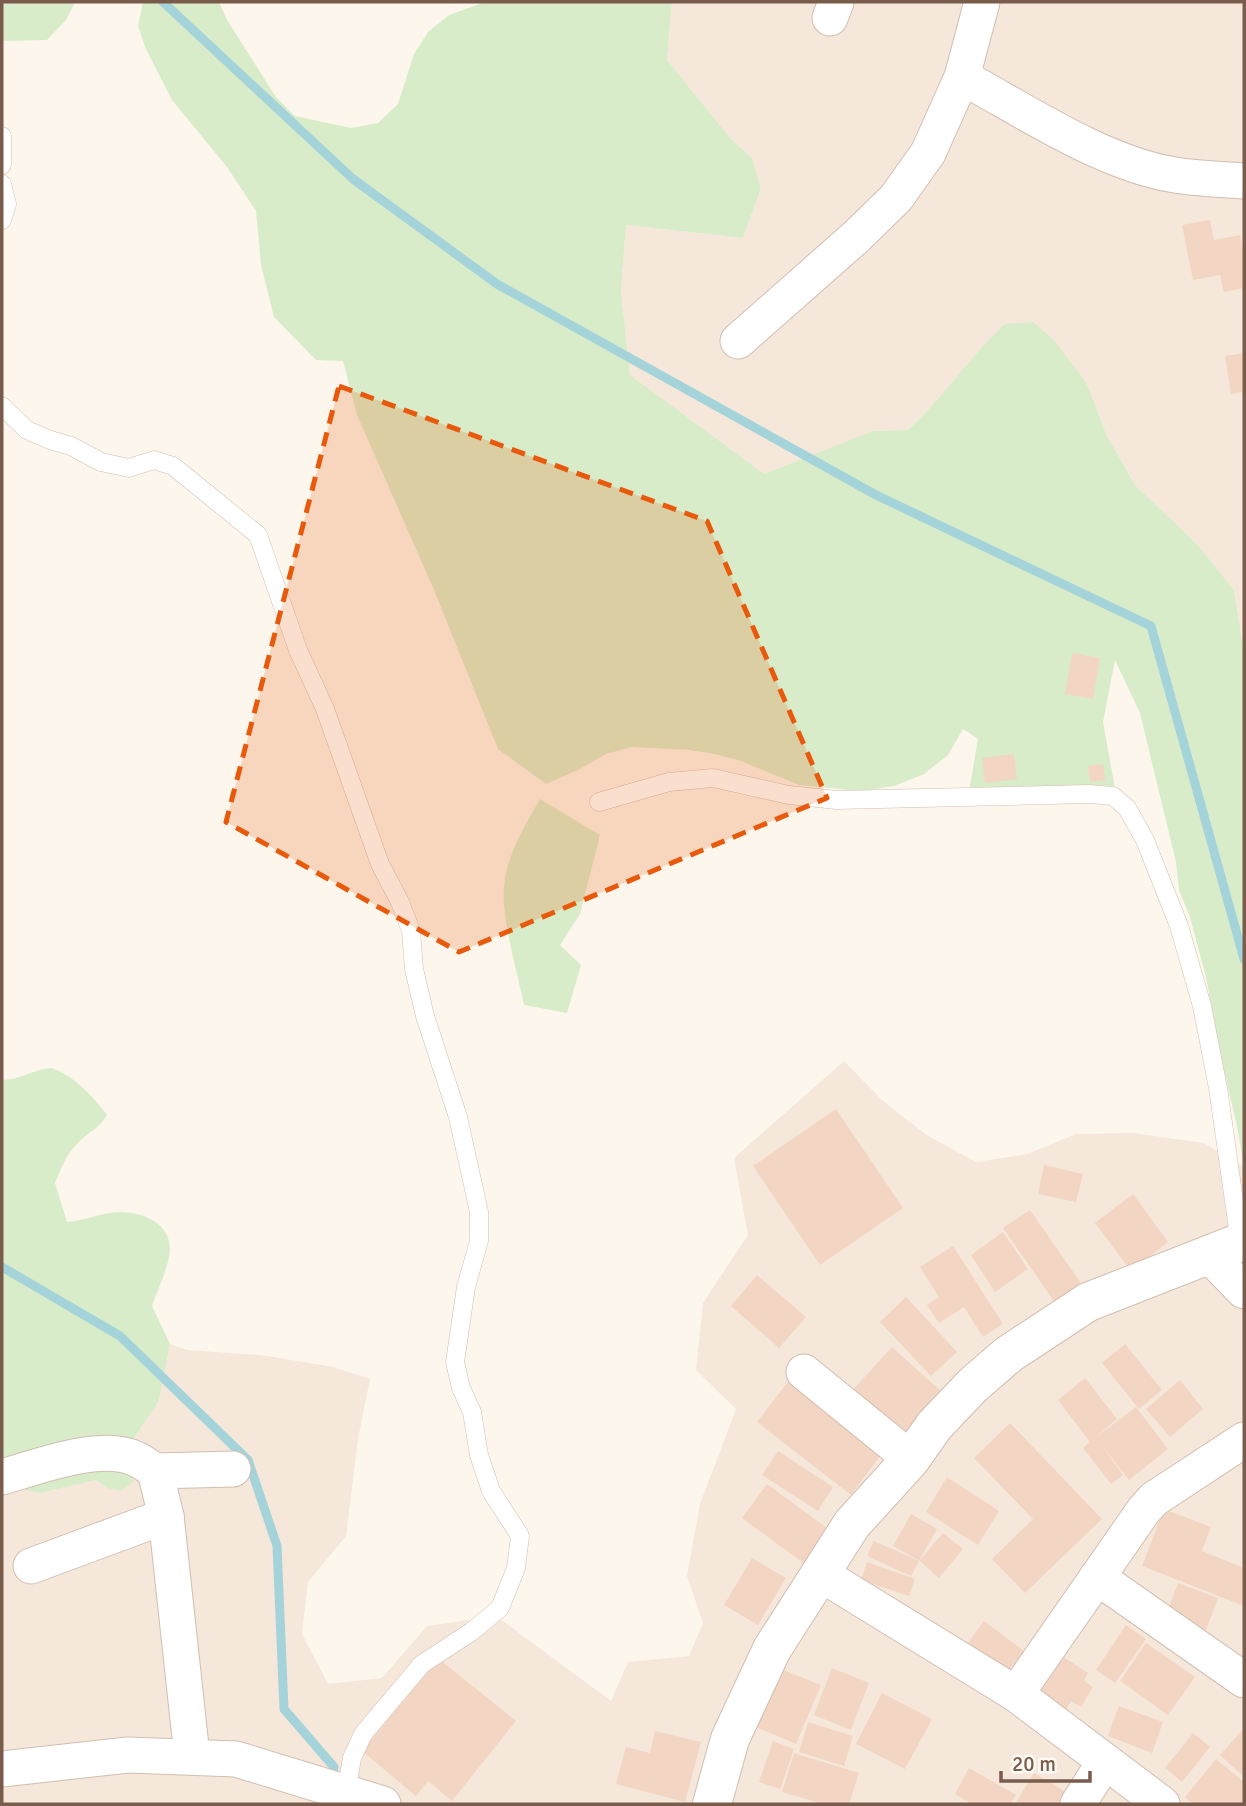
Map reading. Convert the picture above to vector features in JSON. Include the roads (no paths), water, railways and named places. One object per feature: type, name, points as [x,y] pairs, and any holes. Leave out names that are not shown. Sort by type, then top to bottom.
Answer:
[{"type":"street","points":[[738,341],[896,198],[928,153],[962,77],[982,2]]},
{"type":"street","points":[[962,77],[1077,139],[1130,163],[1174,175],[1244,181]]},
{"type":"street","points":[[712,1804],[730,1739],[750,1694],[772,1649],[819,1573],[852,1524],[911,1459],[934,1426],[973,1385],[1009,1354],[1088,1302],[1231,1247],[1244,1291]]},
{"type":"street","points":[[804,1372],[911,1459]]},
{"type":"street","points":[[1016,1694],[1154,1499],[1244,1440]]},
{"type":"street","points":[[2,1477],[42,1465],[112,1452],[135,1458],[155,1471],[233,1469]]},
{"type":"street","points":[[155,1471],[166,1516],[192,1756]]},
{"type":"street","points":[[32,1566],[166,1516]]},
{"type":"street","points":[[819,1573],[1016,1694],[1162,1804]]},
{"type":"street","points":[[1097,1577],[1244,1680]]},
{"type":"street","points":[[2,1769],[128,1755],[236,1759],[336,1793],[383,1804]]},
{"type":"street","points":[[1077,1804],[1105,1760]]},
{"type":"lane","points":[[2,136],[2,165]]},
{"type":"lane","points":[[2,184],[7,204],[2,220]]},
{"type":"lane","points":[[2,406],[27,430],[71,446],[102,462],[129,468],[154,460],[173,466],[258,535],[298,650],[325,709],[380,864],[400,902],[411,931],[414,969],[425,1016],[458,1117],[479,1212],[479,1241],[466,1287],[455,1362],[461,1388],[472,1412],[479,1455],[491,1490],[520,1536],[516,1568],[499,1608],[471,1632],[422,1664],[363,1734],[336,1793]]},
{"type":"lane","points":[[599,802],[669,782],[713,778],[789,795],[837,800],[1090,794],[1113,796],[1127,808],[1145,840],[1180,926],[1202,1006],[1218,1088],[1231,1247]]},
{"type":"waterway","points":[[163,2],[353,179],[497,284],[876,495],[1151,626],[1244,959]]},
{"type":"waterway","points":[[2,1267],[120,1336],[248,1460],[277,1546],[284,1709],[334,1767],[332,1782]]}]
